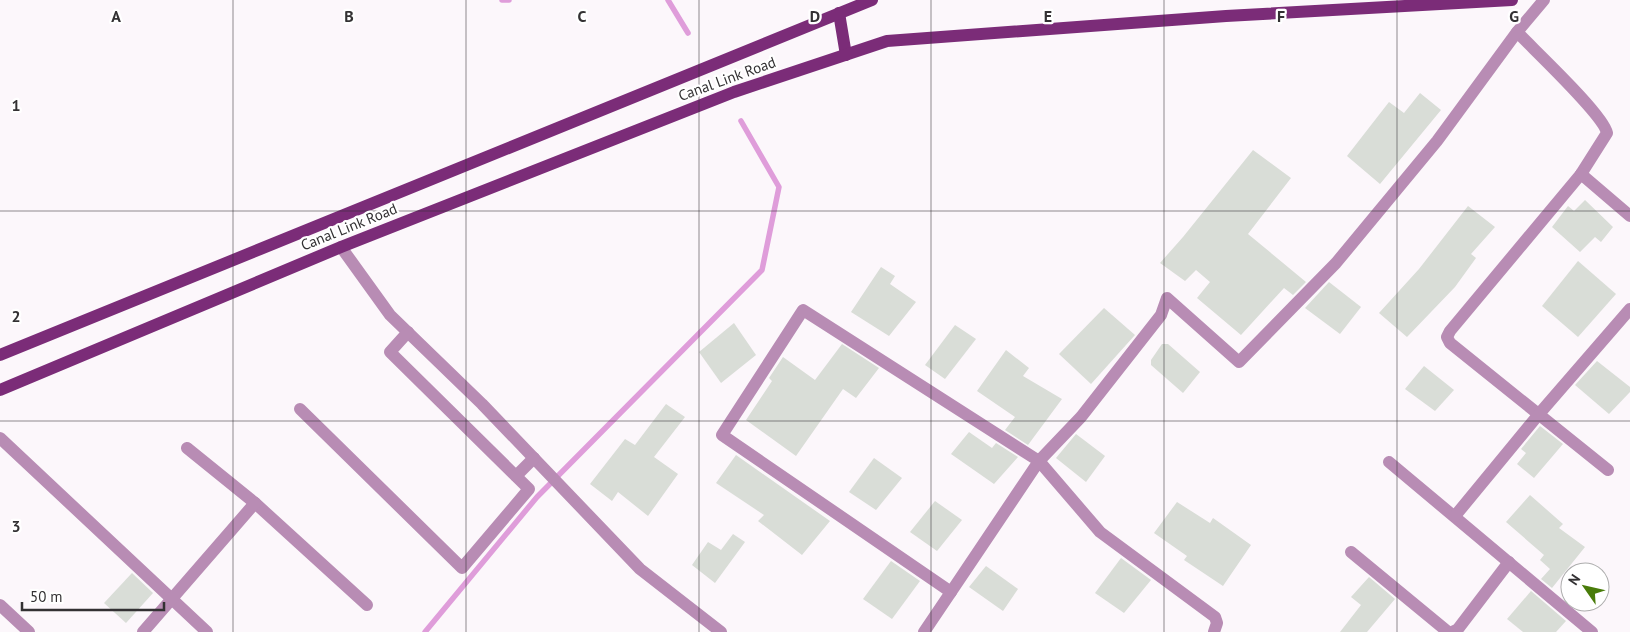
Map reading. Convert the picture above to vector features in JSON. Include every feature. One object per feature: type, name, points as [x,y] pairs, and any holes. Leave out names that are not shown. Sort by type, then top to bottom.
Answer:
[{"type":"main road","name":"Canal Link Road","points":[[0,355],[872,0]]},
{"type":"main road","name":"Canal Link Road","points":[[0,390],[341,247],[734,92],[887,41],[1216,17],[1512,0]]},
{"type":"main road","points":[[839,13],[846,55]]},
{"type":"street","points":[[924,632],[1039,461],[1081,417],[1161,315],[1167,298],[1239,362],[1336,264],[1438,141],[1517,32],[1544,0]]},
{"type":"street","points":[[1517,32],[1593,111],[1606,129],[1605,140],[1581,174],[1447,337],[1450,344],[1608,470]]},
{"type":"street","points":[[1581,174],[1630,216]]},
{"type":"street","points":[[341,247],[390,315],[534,458],[640,569],[721,632]]},
{"type":"street","points":[[1455,516],[1539,414],[1630,309]]},
{"type":"street","points":[[951,592],[722,435],[803,310],[1039,461],[1100,532],[1215,617],[1217,623],[1214,632]]},
{"type":"street","points":[[300,409],[462,568],[529,489],[390,352],[408,332]]},
{"type":"street","points":[[0,438],[173,598],[207,632]]},
{"type":"street","points":[[187,448],[255,502],[367,604]]},
{"type":"street","points":[[516,476],[534,458]]},
{"type":"street","points":[[1389,462],[1592,632]]},
{"type":"street","points":[[143,632],[255,502]]},
{"type":"street","points":[[1351,552],[1444,632],[1448,632]]},
{"type":"street","points":[[1452,632],[1458,629],[1509,562]]},
{"type":"street","points":[[0,605],[29,632]]},
{"type":"building","points":[[1420,93],[1441,110],[1380,184],[1347,156],[1389,102],[1404,113]]},
{"type":"building","points":[[1253,150],[1291,178],[1248,234],[1306,282],[1293,295],[1284,288],[1241,335],[1197,298],[1210,282],[1196,270],[1185,281],[1160,263]]},
{"type":"building","points":[[1585,200],[1613,227],[1601,242],[1595,237],[1580,252],[1552,227],[1568,206],[1574,211]]},
{"type":"building","points":[[1468,206],[1495,227],[1471,254],[1476,258],[1455,287],[1407,337],[1379,313],[1419,269]]},
{"type":"building","points":[[1578,261],[1616,294],[1578,337],[1542,306]]},
{"type":"building","points":[[881,267],[895,276],[890,284],[916,302],[889,336],[851,312]]},
{"type":"building","points":[[1329,282],[1361,307],[1340,334],[1305,308]]},
{"type":"building","points":[[1104,308],[1135,335],[1091,384],[1059,354]]},
{"type":"building","points":[[734,323],[756,355],[721,383],[699,352]]},
{"type":"building","points":[[955,325],[976,339],[945,379],[925,365]]},
{"type":"building","points":[[842,344],[879,368],[856,398],[843,389],[796,456],[746,420],[772,381],[769,378],[783,357],[815,380]]},
{"type":"building","points":[[1162,344],[1168,344],[1200,372],[1183,393],[1151,365],[1151,360]]},
{"type":"building","points":[[1006,350],[1029,368],[1023,376],[1062,399],[1028,445],[1005,430],[1015,417],[977,391]]},
{"type":"building","points":[[1597,361],[1630,387],[1630,392],[1609,414],[1575,385]]},
{"type":"building","points":[[1424,366],[1454,390],[1435,411],[1405,389]]},
{"type":"building","points":[[666,404],[685,417],[654,457],[678,474],[648,516],[618,492],[612,501],[590,484],[625,439],[635,445]]},
{"type":"building","points":[[1540,426],[1563,444],[1534,478],[1517,464],[1526,453],[1521,449]]},
{"type":"building","points":[[969,432],[992,448],[996,443],[1018,457],[994,484],[951,454]]},
{"type":"building","points":[[1076,434],[1105,456],[1086,482],[1056,458]]},
{"type":"building","points":[[736,455],[830,521],[802,555],[758,521],[764,515],[716,483]]},
{"type":"building","points":[[874,458],[902,478],[876,510],[849,492]]},
{"type":"building","points":[[1530,495],[1563,524],[1559,528],[1585,547],[1573,562],[1560,562],[1560,578],[1552,588],[1541,579],[1550,569],[1540,560],[1544,555],[1506,522]]},
{"type":"building","points":[[935,501],[962,520],[937,551],[910,532]]},
{"type":"building","points":[[1177,502],[1210,523],[1213,518],[1251,545],[1223,586],[1184,560],[1187,556],[1154,533]]},
{"type":"building","points":[[733,534],[745,542],[715,583],[692,565],[708,542],[721,550]]},
{"type":"building","points":[[1121,558],[1151,580],[1124,613],[1095,593]]},
{"type":"building","points":[[891,561],[920,581],[892,619],[863,599]]},
{"type":"building","points":[[986,566],[1018,589],[1003,611],[969,587]]},
{"type":"building","points":[[132,573],[153,593],[126,623],[104,603]]},
{"type":"building","points":[[1369,577],[1395,599],[1367,632],[1340,632],[1361,605],[1351,597]]},
{"type":"building","points":[[1531,591],[1566,621],[1556,632],[1523,632],[1507,619]]},
{"type":"waterway","points":[[502,0],[509,0]]},
{"type":"waterway","points":[[668,0],[688,33]]},
{"type":"waterway","points":[[425,632],[537,497],[762,270],[779,187],[741,121]]}]
